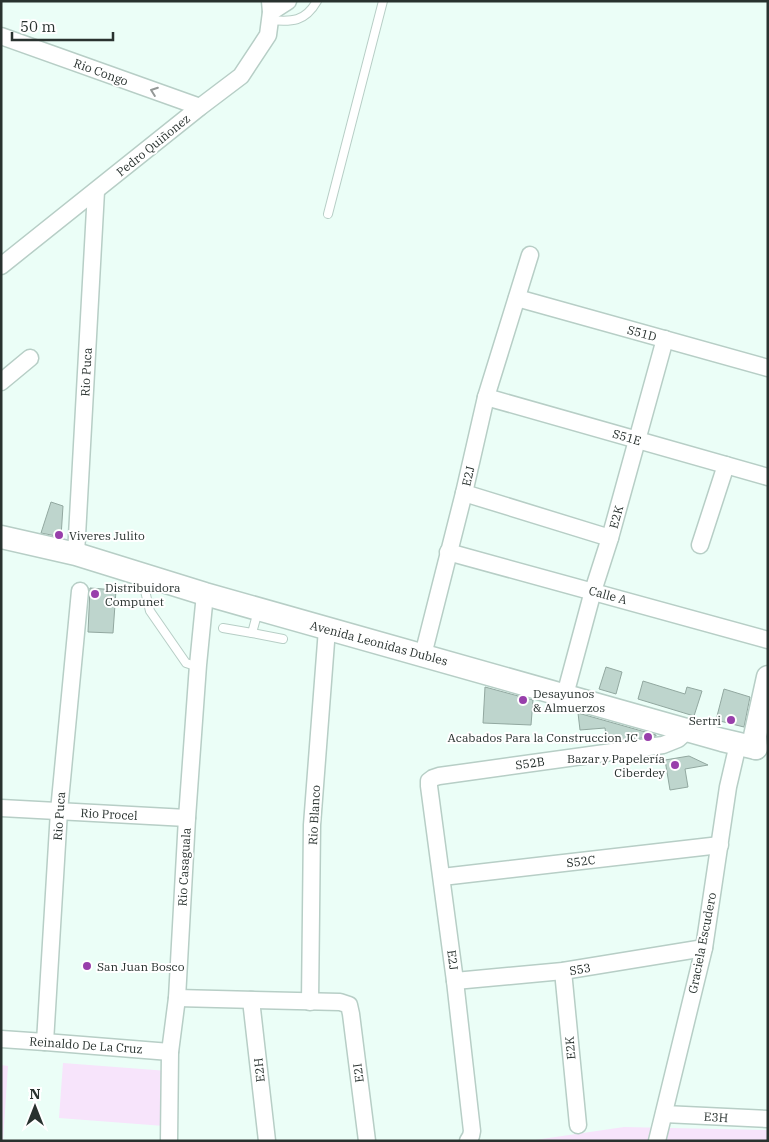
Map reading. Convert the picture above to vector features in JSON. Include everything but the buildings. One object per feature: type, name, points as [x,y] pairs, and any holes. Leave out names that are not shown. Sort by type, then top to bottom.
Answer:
[{"type":"main road","name":"Avenida Leonidas Dubles","points":[[1,537],[76,554],[327,629],[688,730],[754,745]]},
{"type":"main road","points":[[754,745],[768,677]]},
{"type":"street","points":[[271,11],[288,1]]},
{"type":"street","name":"Pedro Quiñonez","points":[[1,266],[241,76],[268,35],[271,11]]},
{"type":"street","name":"Rio Congo","points":[[1,36],[200,107]]},
{"type":"street","name":"Rio Puca","points":[[76,554],[96,191]]},
{"type":"street","name":"E2J","points":[[423,655],[486,398],[530,255]]},
{"type":"street","name":"S51D","points":[[517,298],[768,368]]},
{"type":"street","name":"E2K","points":[[565,695],[665,339]]},
{"type":"street","points":[[1,382],[30,358]]},
{"type":"street","name":"S51E","points":[[486,398],[768,477]]},
{"type":"street","points":[[700,545],[726,465]]},
{"type":"street","points":[[464,493],[610,538]]},
{"type":"street","name":"Calle A","points":[[448,552],[768,640]]},
{"type":"street","name":"Rio Puca","points":[[45,1042],[59,812],[80,591]]},
{"type":"street","name":"Rio Casaguala","points":[[169,1141],[170,1052],[177,998],[187,818],[205,594]]},
{"type":"street","name":"Rio Blanco","points":[[310,1002],[312,825],[327,629]]},
{"type":"street","name":"S52B","points":[[429,781],[439,776],[663,745],[678,739],[688,730]]},
{"type":"street","name":"Graciela Escudero","points":[[657,1141],[704,948],[728,787],[754,745]]},
{"type":"street","name":"E2J","points":[[429,781],[472,1131],[469,1140]]},
{"type":"street","name":"Rio Procel","points":[[1,808],[187,818]]},
{"type":"street","name":"S52C","points":[[442,877],[720,845]]},
{"type":"street","name":"S53","points":[[455,981],[563,971],[704,948]]},
{"type":"street","name":"E2K","points":[[563,971],[578,1126]]},
{"type":"street","points":[[177,998],[310,1002]]},
{"type":"street","name":"E2H","points":[[251,1000],[267,1141]]},
{"type":"street","name":"E2I","points":[[310,1002],[340,1002],[349,1005],[366,1141]]},
{"type":"street","name":"Reinaldo De La Cruz","points":[[1,1039],[170,1052]]},
{"type":"street","name":"E3H","points":[[664,1114],[768,1119]]},
{"type":"lane","points":[[271,11],[289,22],[301,18],[312,10],[317,1]]},
{"type":"lane","points":[[328,214],[383,1]]},
{"type":"lane","points":[[146,576],[145,591],[150,611],[186,663],[192,666],[198,665]]},
{"type":"lane","points":[[252,633],[258,609]]},
{"type":"lane","points":[[223,628],[283,639]]},
{"type":"shaded area","points":[[63,1063],[168,1071],[164,1126],[59,1118]]},
{"type":"shaded area","points":[[1,1065],[8,1066],[3,1141],[1,1141]]},
{"type":"shaded area","points":[[624,1127],[768,1130],[768,1141],[528,1141]]},
{"type":"place","name":"Viveres Julito","points":[[59,535]]},
{"type":"place","name":"Distribuidora Compunet","points":[[95,594]]},
{"type":"place","name":"Desayunos & Almuerzos","points":[[523,700]]},
{"type":"place","name":"Sertri","points":[[731,720]]},
{"type":"place","name":"Acabados Para la Construccion JC","points":[[648,737]]},
{"type":"place","name":"Bazar y Papelería Ciberdey","points":[[675,765]]},
{"type":"place","name":"San Juan Bosco","points":[[87,966]]}]
